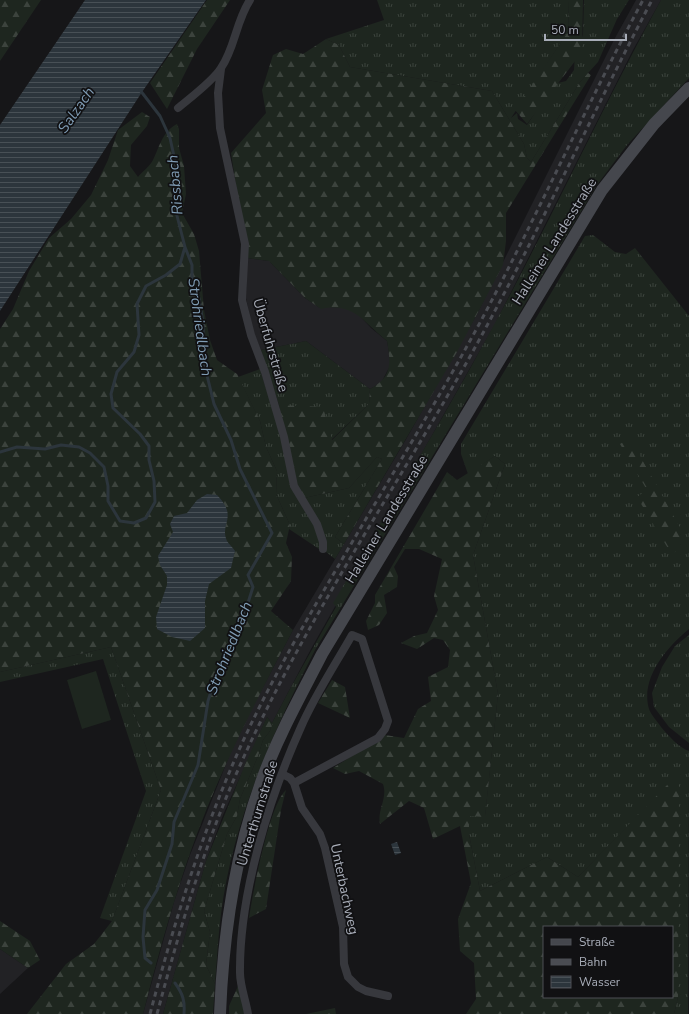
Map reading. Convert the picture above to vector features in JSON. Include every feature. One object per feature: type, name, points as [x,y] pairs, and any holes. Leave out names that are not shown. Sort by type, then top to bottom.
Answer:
[{"type":"main road","name":"Halleiner Landesstraße","points":[[220,1014],[227,924],[238,861],[247,826],[263,777],[293,711],[322,654],[602,190],[654,124],[689,88]]},
{"type":"street","name":"Überfuhrstraße","points":[[250,0],[221,69],[218,93],[220,128],[244,244],[242,300],[251,335],[265,372],[284,437],[294,486],[316,524],[324,549]]},
{"type":"street","name":"Überfuhrstraße","points":[[178,108],[221,69]]},
{"type":"street","name":"Unterthurnstraße","points":[[248,1014],[240,974],[241,940],[246,899],[253,865],[282,774],[301,726],[352,635],[362,639],[388,721],[385,729],[378,738],[294,783]]},
{"type":"street","points":[[282,774],[294,783]]},
{"type":"street","name":"Unterbachweg","points":[[294,783],[302,808],[320,834],[325,848],[343,927],[344,964],[348,977],[366,991],[388,996]]},
{"type":"shaded area","points":[[636,0],[661,0],[633,50],[495,324],[311,649],[272,723],[267,717],[223,815],[206,861],[163,1014],[143,1014],[174,902],[190,855],[230,754],[252,708],[293,630],[405,441],[477,314],[615,38]]},
{"type":"shaded area","points":[[247,258],[269,261],[305,298],[320,308],[335,306],[349,309],[359,315],[371,328],[387,341],[391,364],[381,383],[370,389],[306,341],[261,350],[253,331],[246,298]]},
{"type":"shaded area","points":[[0,949],[28,968],[0,994]]},
{"type":"green space","points":[[0,0],[41,0],[0,61]]},
{"type":"green space","points":[[207,0],[230,0],[197,49],[167,109],[150,83]]},
{"type":"green space","points":[[377,0],[569,0],[568,32],[511,118],[517,113],[518,119],[527,125],[554,84],[566,81],[574,70],[575,52],[583,35],[584,0],[629,0],[617,19],[598,62],[580,82],[531,162],[527,158],[524,144],[492,91],[350,67],[339,45],[326,39],[384,20]]},
{"type":"green space","points":[[569,0],[583,0],[582,52],[527,124],[515,110],[568,32]]},
{"type":"green space","points":[[661,0],[689,0],[689,78],[627,145],[597,185],[315,650],[284,713],[256,778],[245,811],[227,879],[221,914],[215,984],[206,965],[210,932],[204,911],[227,834],[237,816],[240,799],[263,740],[270,731],[272,723],[291,687],[336,607],[333,603],[436,429],[495,323]]},
{"type":"green space","points":[[326,39],[339,45],[350,67],[492,91],[524,144],[527,158],[531,162],[580,82],[588,73],[591,75],[506,213],[506,241],[503,265],[457,352],[344,544],[335,537],[382,459],[377,457],[349,488],[304,498],[296,486],[279,405],[323,407],[332,440],[369,404],[370,389],[386,375],[389,363],[387,341],[357,315],[350,311],[342,308],[321,309],[305,298],[269,261],[247,258],[231,153],[266,113],[262,90],[273,55],[286,49],[303,54]]},
{"type":"green space","points":[[142,112],[150,117],[147,126],[131,145],[130,166],[138,177],[152,162],[162,140],[168,131],[177,124],[179,129],[179,148],[184,166],[186,194],[182,213],[194,234],[199,251],[204,310],[210,340],[217,360],[237,374],[260,421],[266,447],[277,471],[276,494],[290,525],[286,543],[292,557],[291,581],[271,611],[293,630],[237,740],[197,833],[172,910],[143,1014],[27,1014],[66,964],[94,944],[112,921],[161,790],[111,647],[0,672],[0,329],[13,309],[29,271],[49,238],[71,219],[91,195],[108,160],[118,130]]},
{"type":"green space","points":[[593,235],[615,252],[626,254],[635,248],[689,316],[689,629],[672,645],[657,664],[648,686],[647,697],[649,709],[661,727],[678,744],[689,751],[688,1014],[674,1014],[678,997],[678,783],[670,783],[578,877],[547,857],[480,891],[469,834],[469,815],[485,816],[498,694],[473,555],[505,464],[495,456],[468,474],[461,454],[461,444],[585,236]]},
{"type":"green space","points":[[306,341],[370,389],[369,404],[331,440],[279,405],[261,350]]},
{"type":"green space","points":[[260,369],[308,505],[322,551],[289,529],[290,525],[276,494],[277,471],[266,447],[260,421],[238,377]]},
{"type":"green space","points":[[630,438],[687,540],[672,555],[637,497],[647,490],[620,444]]},
{"type":"green space","points":[[495,456],[505,464],[473,555],[498,694],[485,817],[469,816],[469,834],[480,891],[547,857],[578,877],[670,782],[679,782],[678,997],[674,1014],[466,1014],[476,999],[474,963],[460,951],[458,919],[471,883],[460,826],[433,839],[424,808],[409,801],[380,824],[379,819],[384,794],[383,784],[359,771],[345,774],[333,768],[385,735],[404,738],[418,709],[431,701],[428,677],[448,667],[450,650],[443,640],[434,638],[417,649],[401,643],[414,636],[427,633],[438,610],[434,596],[442,559],[419,549],[405,549],[394,567],[398,576],[397,587],[384,595],[387,613],[379,625],[368,630],[366,621],[375,603],[375,595],[447,472],[457,480]]},
{"type":"green space","points":[[377,457],[382,459],[335,537],[344,544],[335,559],[326,552],[304,498],[349,488]]},
{"type":"green space","points":[[689,635],[689,743],[669,727],[654,707],[652,693],[662,667],[675,646]]},
{"type":"green space","points":[[111,647],[161,790],[112,921],[100,918],[146,791],[103,659],[0,682],[0,672]]},
{"type":"green space","points":[[96,671],[111,720],[82,729],[67,680]]},
{"type":"green space","points":[[332,680],[345,687],[350,718],[318,703]]},
{"type":"green space","points":[[267,717],[272,723],[270,731],[263,740],[240,799],[237,816],[227,834],[204,911],[210,932],[206,965],[215,984],[213,1014],[163,1014],[206,861],[246,762]]},
{"type":"green space","points":[[286,790],[281,810],[266,909],[249,918],[258,870],[268,830],[280,799]]},
{"type":"green space","points":[[0,921],[30,941],[40,960],[28,968],[0,949]]},
{"type":"green space","points":[[238,986],[245,1014],[229,1014],[229,1006]]},
{"type":"green space","points":[[335,1008],[336,1014],[306,1014]]},
{"type":"water","name":"Salzach","points":[[85,0],[206,0],[142,92],[0,311],[0,125]]},
{"type":"water","points":[[207,494],[217,495],[227,509],[228,515],[225,535],[227,541],[235,551],[231,568],[209,584],[205,601],[205,628],[190,641],[172,637],[157,629],[156,617],[167,585],[167,576],[160,565],[158,556],[173,532],[170,524],[174,516],[187,513],[197,500]]},
{"type":"water","points":[[397,842],[401,853],[395,855],[391,844]]},
{"type":"waterway","name":"Rissbach","points":[[0,452],[17,447],[45,449],[61,445],[79,447],[90,453],[104,467],[108,486],[108,501],[120,521],[134,523],[146,518],[155,502],[154,481],[149,460],[149,446],[140,434],[113,408],[111,394],[117,372],[134,352],[139,335],[137,304],[146,286],[166,275],[180,264],[185,247],[175,208],[174,185],[177,170],[170,138],[160,116],[140,90]]},
{"type":"waterway","name":"Strohriedlbach","points":[[151,963],[145,958],[143,937],[145,910],[157,890],[172,844],[174,822],[198,765],[208,701],[215,679],[240,628],[253,587],[248,575],[272,533],[240,469],[231,440],[214,404],[204,363],[203,323],[199,298],[192,281],[192,265],[185,247]]},
{"type":"waterway","name":"Strohriedlbach","points":[[175,983],[183,998],[184,1014]]},
{"type":"railway","points":[[150,1014],[168,949],[198,853],[222,790],[256,713],[349,547],[427,416],[483,317],[643,0]]},
{"type":"railway","points":[[157,1014],[184,918],[216,823],[242,761],[267,709],[321,608],[439,410],[492,316],[539,226],[652,0]]}]
